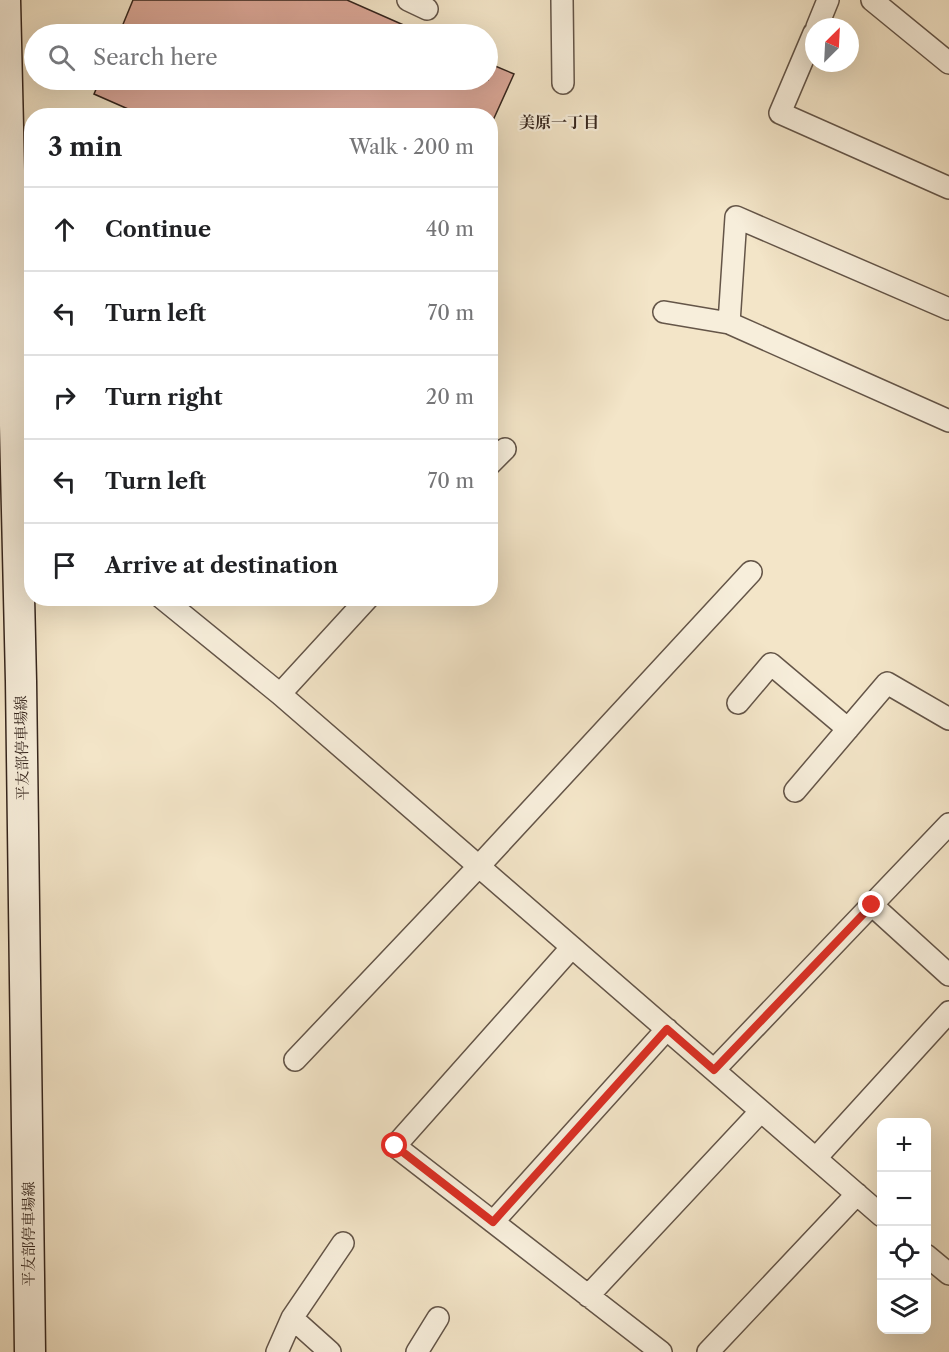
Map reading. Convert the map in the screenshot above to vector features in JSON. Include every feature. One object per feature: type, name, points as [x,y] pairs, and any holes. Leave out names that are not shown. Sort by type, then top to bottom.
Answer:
[{"type":"main road","name":"平友部停車場線","points":[[5,0],[22,728],[30,1352]]},
{"type":"street","points":[[562,0],[563,83]]},
{"type":"street","points":[[821,18],[828,0]]},
{"type":"street","points":[[872,0],[945,53]]},
{"type":"street","points":[[805,54],[780,113],[949,188]]},
{"type":"street","points":[[729,323],[736,217],[949,309]]},
{"type":"street","points":[[664,312],[729,323],[949,421]]},
{"type":"street","points":[[498,456],[505,449]]},
{"type":"street","points":[[295,1060],[479,866],[751,572]]},
{"type":"street","points":[[172,606],[280,694],[877,1212]]},
{"type":"street","points":[[280,694],[361,606]]},
{"type":"street","points":[[738,703],[771,664],[848,729]]},
{"type":"street","points":[[795,790],[887,683],[949,719]]},
{"type":"street","points":[[714,1070],[949,824]]},
{"type":"street","points":[[872,905],[949,975]]},
{"type":"street","points":[[572,947],[395,1146],[661,1352]]},
{"type":"street","points":[[816,1158],[949,1012]]},
{"type":"street","points":[[493,1222],[667,1029]]},
{"type":"street","points":[[588,1296],[761,1111]]},
{"type":"street","points":[[708,1352],[857,1194]]},
{"type":"street","points":[[277,1352],[292,1318],[343,1243]]},
{"type":"street","points":[[931,1258],[949,1274]]},
{"type":"street","points":[[292,1318],[330,1352]]},
{"type":"street","points":[[417,1352],[438,1318]]},
{"type":"building","points":[[133,0],[347,0],[401,24],[123,24]]},
{"type":"building","points":[[498,67],[514,74],[498,109],[126,108],[94,94],[96,90],[498,90]]},
{"type":"district","name":"美原一丁目","points":[[559,122]]},
{"type":"route","points":[[395,1146],[493,1222],[667,1029],[714,1070],[872,905]]}]
